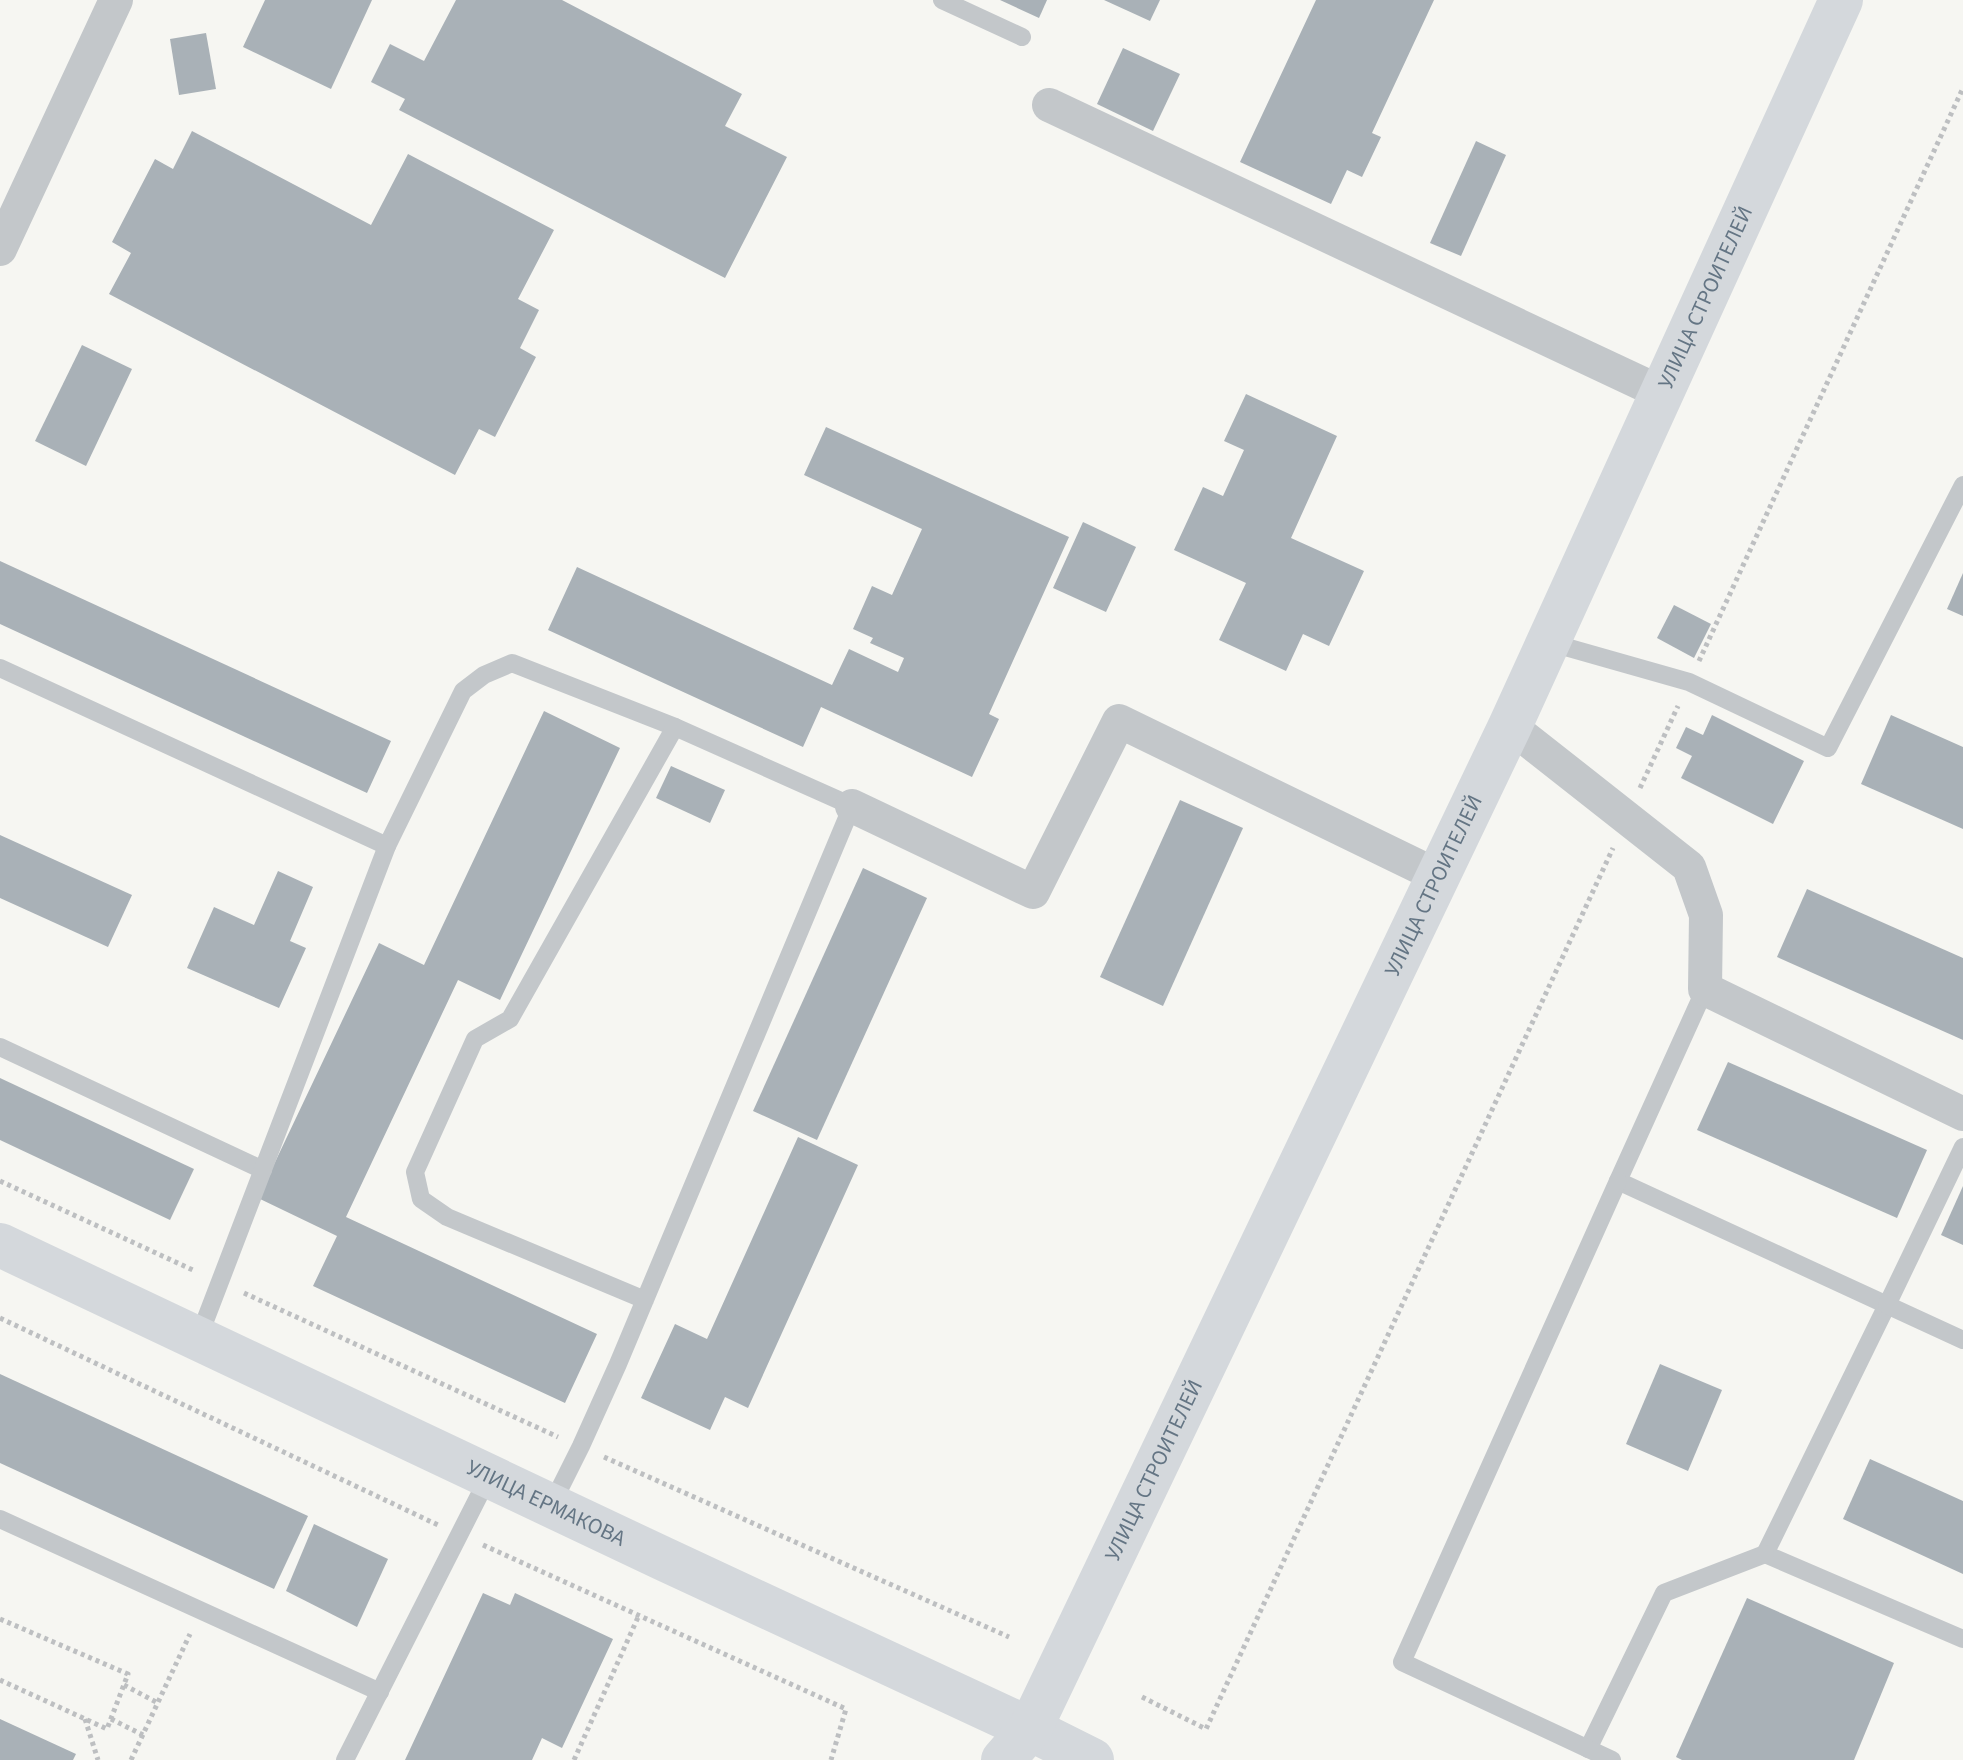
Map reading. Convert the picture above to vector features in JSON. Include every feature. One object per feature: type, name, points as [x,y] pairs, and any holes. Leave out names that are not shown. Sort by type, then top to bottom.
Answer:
[{"type":"main road","name":"УЛИЦА СТРОИТЕЛЕЙ","points":[[1017,1744],[1510,726],[1841,0]]},
{"type":"main road","name":"УЛИЦА ЕРМАКОВА","points":[[0,1245],[551,1506],[1017,1744],[1092,1760]]},
{"type":"street","points":[[0,249],[116,0]]},
{"type":"street","points":[[1049,105],[1662,393]]},
{"type":"street","points":[[852,806],[1033,892],[1119,721],[1438,876]]},
{"type":"street","points":[[1510,726],[1689,867],[1706,915],[1705,989],[1963,1114]]},
{"type":"lane","points":[[942,0],[1022,37]]},
{"type":"lane","points":[[1548,642],[1689,682],[1828,748],[1963,485]]},
{"type":"lane","points":[[198,1340],[387,846],[463,691],[484,675],[512,663],[675,727],[852,806],[645,1300],[551,1506]]},
{"type":"lane","points":[[0,668],[387,846]]},
{"type":"lane","points":[[645,1300],[447,1217],[421,1199],[415,1172],[475,1039],[510,1019],[675,727]]},
{"type":"lane","points":[[1612,1760],[1402,1662],[1705,989]]},
{"type":"lane","points":[[0,1047],[263,1170]]},
{"type":"lane","points":[[1588,1749],[1664,1593],[1765,1554],[1963,1147]]},
{"type":"lane","points":[[1618,1181],[1963,1340]]},
{"type":"lane","points":[[345,1760],[489,1476]]},
{"type":"lane","points":[[0,1519],[380,1692]]},
{"type":"lane","points":[[1765,1554],[1963,1639]]},
{"type":"path","points":[[1142,1697],[1206,1729],[1963,88]]},
{"type":"path","points":[[0,1181],[553,1435],[1009,1637]]},
{"type":"path","points":[[131,1760],[201,1610]]},
{"type":"path","points":[[574,1760],[639,1615]]},
{"type":"path","points":[[0,1619],[128,1674],[107,1729],[0,1680]]},
{"type":"path","points":[[124,1685],[158,1703]]},
{"type":"path","points":[[85,1719],[98,1760]]},
{"type":"path","points":[[111,1719],[143,1735]]},
{"type":"building","points":[[265,0],[372,0],[331,89],[243,47]]},
{"type":"building","points":[[456,0],[562,0],[742,94],[725,126],[787,157],[725,278],[399,110],[405,99],[371,82],[390,44],[424,61]]},
{"type":"building","points":[[1000,0],[1047,0],[1039,18]]},
{"type":"building","points":[[1104,0],[1160,0],[1150,21]]},
{"type":"building","points":[[1316,0],[1434,0],[1372,133],[1381,137],[1362,177],[1347,170],[1331,204],[1240,162]]},
{"type":"building","points":[[206,33],[216,89],[179,95],[170,39]]},
{"type":"building","points":[[1123,48],[1180,74],[1153,131],[1097,104]]},
{"type":"building","points":[[192,131],[371,225],[408,154],[554,230],[518,299],[539,310],[520,348],[536,357],[495,437],[479,429],[455,475],[109,294],[131,253],[112,242],[155,159],[173,169]]},
{"type":"building","points":[[1476,141],[1506,155],[1461,256],[1430,243]]},
{"type":"building","points":[[82,345],[132,369],[86,466],[35,441]]},
{"type":"building","points":[[1246,394],[1337,436],[1291,538],[1364,571],[1329,646],[1303,634],[1286,671],[1219,640],[1246,583],[1174,550],[1203,487],[1223,496],[1244,450],[1224,441]]},
{"type":"building","points":[[826,427],[1069,537],[989,714],[999,719],[972,777],[821,707],[803,747],[548,630],[577,567],[832,685],[849,649],[898,672],[904,658],[870,643],[873,638],[853,629],[872,586],[892,595],[922,529],[804,475]]},
{"type":"building","points":[[1083,522],[1136,547],[1106,612],[1053,588]]},
{"type":"building","points":[[0,561],[391,741],[367,793],[0,624]]},
{"type":"building","points":[[1963,573],[1963,616],[1947,609]]},
{"type":"building","points":[[1674,605],[1711,624],[1694,658],[1657,638]]},
{"type":"building","points":[[544,711],[620,748],[500,1000],[458,980],[346,1217],[597,1334],[565,1403],[313,1286],[337,1236],[258,1198],[379,943],[424,965]]},
{"type":"building","points":[[1712,715],[1804,761],[1773,824],[1681,778],[1692,756],[1676,748],[1686,727],[1703,735]]},
{"type":"building","points":[[1891,715],[1963,747],[1963,829],[1861,784]]},
{"type":"building","points":[[671,766],[725,790],[710,823],[656,798]]},
{"type":"building","points":[[1180,800],[1243,828],[1163,1006],[1100,977]]},
{"type":"building","points":[[0,835],[132,895],[108,947],[0,898]]},
{"type":"building","points":[[863,868],[927,898],[817,1140],[753,1111]]},
{"type":"building","points":[[278,871],[313,887],[290,941],[306,948],[279,1008],[187,968],[214,907],[254,925]]},
{"type":"building","points":[[1807,889],[1963,958],[1963,1040],[1777,957]]},
{"type":"building","points":[[1728,1062],[1927,1150],[1897,1218],[1697,1130]]},
{"type":"building","points":[[0,1078],[194,1169],[170,1220],[0,1140]]},
{"type":"building","points":[[798,1137],[858,1165],[748,1408],[725,1397],[710,1430],[641,1398],[675,1324],[707,1339]]},
{"type":"building","points":[[1963,1186],[1963,1245],[1941,1235]]},
{"type":"building","points":[[1660,1364],[1722,1390],[1688,1471],[1626,1444]]},
{"type":"building","points":[[0,1374],[308,1516],[274,1589],[0,1463]]},
{"type":"building","points":[[1870,1459],[1963,1501],[1963,1574],[1843,1519]]},
{"type":"building","points":[[314,1524],[388,1559],[357,1627],[286,1591]]},
{"type":"building","points":[[483,1593],[510,1605],[515,1593],[613,1639],[562,1748],[542,1738],[532,1760],[405,1760]]},
{"type":"building","points":[[1747,1598],[1894,1663],[1854,1760],[1682,1760],[1676,1757]]},
{"type":"building","points":[[0,1719],[76,1754],[73,1760],[0,1760]]}]
